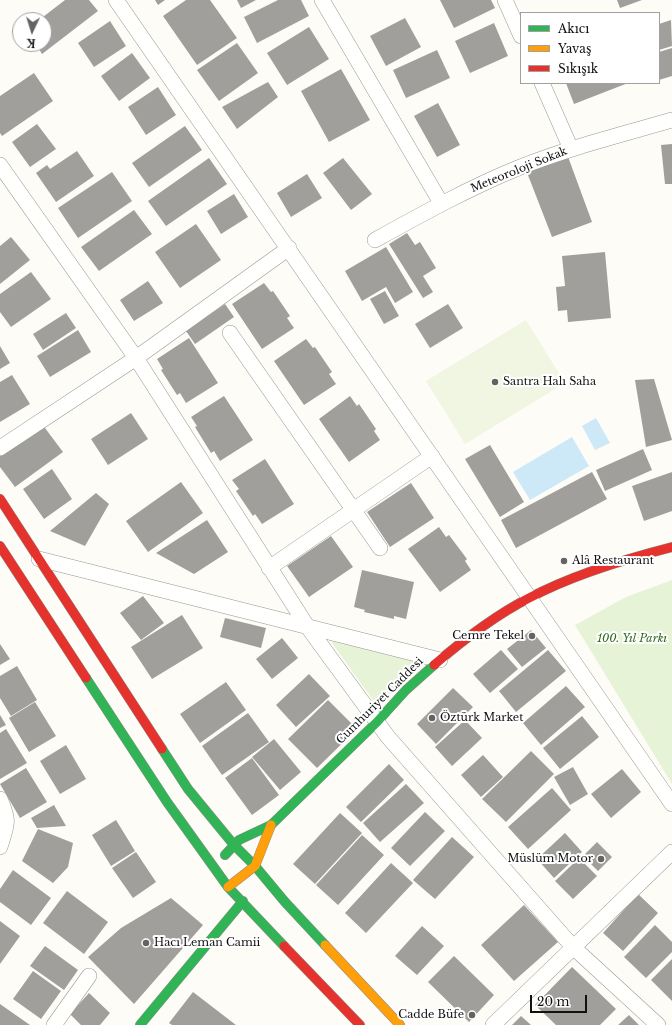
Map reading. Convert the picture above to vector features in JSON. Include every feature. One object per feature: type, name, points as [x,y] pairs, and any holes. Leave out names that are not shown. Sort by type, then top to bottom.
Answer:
[{"type":"street","points":[[116,0],[289,248],[672,804]]},
{"type":"street","points":[[322,0],[442,203]]},
{"type":"street","points":[[505,0],[520,34]]},
{"type":"street","points":[[542,84],[571,148]]},
{"type":"street","name":"Meteoroloji Sokak","points":[[375,240],[442,203],[518,168],[571,148],[672,120]]},
{"type":"street","points":[[0,165],[136,358],[307,626],[388,737],[573,947],[658,1025]]},
{"type":"street","points":[[0,448],[136,358],[289,248]]},
{"type":"street","points":[[230,333],[380,548]]},
{"type":"street","points":[[269,568],[432,456]]},
{"type":"street","points":[[0,499],[188,789],[234,845],[255,866],[284,902],[400,1025]]},
{"type":"street","points":[[0,546],[166,802],[228,887],[360,1025]]},
{"type":"street","name":"Cumhuriyet Caddesi","points":[[214,867],[239,840],[271,825],[377,722],[406,690],[456,646],[489,622],[529,598],[570,580],[634,557],[672,547]]},
{"type":"street","points":[[39,559],[440,660]]},
{"type":"street","points":[[0,800],[8,820],[1,840]]},
{"type":"street","name":"Cumhuriyet Caddesi","points":[[255,866],[271,825]]},
{"type":"street","points":[[493,1025],[672,852]]},
{"type":"street","points":[[228,887],[255,866]]},
{"type":"street","points":[[140,1025],[243,902]]},
{"type":"street","points":[[54,1025],[89,976]]},
{"type":"green space","name":"Santra Halı Saha","points":[[526,320],[565,383],[465,444],[426,381]]},
{"type":"green space","name":"100. Yıl Parkı","points":[[672,580],[672,784],[575,625],[626,597]]},
{"type":"green space","points":[[333,638],[425,663],[378,707],[332,643]]},
{"type":"water","points":[[596,418],[610,443],[595,450],[582,426]]},
{"type":"water","points":[[572,437],[589,466],[530,500],[513,472]]},
{"type":"building","points":[[65,0],[89,0],[98,11],[52,46],[52,12],[49,12]]},
{"type":"building","points":[[155,0],[165,0],[158,5]]},
{"type":"building","points":[[186,0],[210,0],[237,38],[197,65],[163,16]]},
{"type":"building","points":[[237,0],[256,0],[241,8]]},
{"type":"building","points":[[278,0],[301,0],[309,16],[257,43],[244,17]]},
{"type":"building","points":[[440,0],[491,0],[495,8],[454,28]]},
{"type":"building","points":[[617,0],[642,0],[620,8]]},
{"type":"building","points":[[405,18],[421,47],[386,66],[370,36]]},
{"type":"building","points":[[671,20],[672,46],[660,50],[660,24]]},
{"type":"building","points":[[110,21],[126,46],[94,67],[78,43]]},
{"type":"building","points":[[494,23],[508,56],[470,73],[455,41]]},
{"type":"building","points":[[309,27],[329,59],[287,85],[267,53]]},
{"type":"building","points":[[237,43],[258,73],[219,101],[197,70]]},
{"type":"building","points":[[672,48],[672,76],[660,80],[660,52]]},
{"type":"building","points":[[437,50],[450,78],[406,98],[393,70]]},
{"type":"building","points":[[132,53],[150,78],[119,101],[101,76]]},
{"type":"building","points":[[341,69],[370,120],[329,142],[301,91]]},
{"type":"building","points":[[34,73],[53,101],[2,136],[0,133],[0,96]]},
{"type":"building","points":[[268,82],[278,97],[237,129],[222,107]]},
{"type":"building","points":[[566,84],[625,84],[574,104]]},
{"type":"building","points":[[158,87],[176,115],[146,135],[128,107]]},
{"type":"building","points":[[438,103],[460,145],[437,157],[414,116]]},
{"type":"building","points":[[37,124],[56,149],[30,167],[12,142]]},
{"type":"building","points":[[185,126],[202,150],[149,187],[132,163]]},
{"type":"building","points":[[672,144],[672,184],[665,184],[661,145]]},
{"type":"building","points":[[77,151],[94,176],[56,202],[36,173],[47,165],[50,169]]},
{"type":"building","points":[[567,154],[592,222],[552,237],[526,170]]},
{"type":"building","points":[[209,158],[227,184],[166,226],[148,201]]},
{"type":"building","points":[[343,158],[372,194],[351,210],[323,173]]},
{"type":"building","points":[[112,172],[132,201],[78,238],[58,208]]},
{"type":"building","points":[[307,174],[322,198],[291,217],[277,193]]},
{"type":"building","points":[[234,194],[248,217],[221,234],[207,211]]},
{"type":"building","points":[[134,210],[152,234],[99,271],[81,247]]},
{"type":"building","points":[[196,224],[221,260],[180,288],[155,252]]},
{"type":"building","points":[[407,233],[415,245],[420,242],[436,268],[423,276],[433,292],[423,298],[389,244]]},
{"type":"building","points":[[11,237],[30,260],[0,284],[0,246]]},
{"type":"building","points":[[386,247],[413,292],[395,303],[386,287],[362,301],[345,271]]},
{"type":"building","points":[[605,252],[611,318],[568,322],[567,310],[558,311],[556,287],[565,286],[562,256]]},
{"type":"building","points":[[31,272],[51,299],[11,327],[0,312],[0,294]]},
{"type":"building","points":[[148,281],[163,303],[134,321],[120,300]]},
{"type":"building","points":[[264,283],[271,292],[273,291],[290,316],[287,318],[294,328],[262,349],[232,304]]},
{"type":"building","points":[[385,291],[399,316],[384,324],[370,299]]},
{"type":"building","points":[[225,304],[234,317],[195,344],[186,331]]},
{"type":"building","points":[[448,304],[463,328],[430,348],[415,324]]},
{"type":"building","points":[[66,313],[76,328],[43,350],[33,334]]},
{"type":"building","points":[[78,330],[91,352],[50,377],[37,356]]},
{"type":"building","points":[[189,338],[218,383],[186,403],[180,393],[177,395],[161,370],[163,369],[157,359]]},
{"type":"building","points":[[306,339],[313,348],[315,347],[332,372],[329,374],[336,384],[304,405],[274,361]]},
{"type":"building","points":[[0,346],[10,363],[0,369]]},
{"type":"building","points":[[12,375],[30,404],[0,422],[0,382]]},
{"type":"building","points":[[654,379],[672,440],[646,447],[635,380]]},
{"type":"building","points":[[224,396],[253,440],[220,461],[214,451],[211,453],[195,427],[197,426],[191,417]]},
{"type":"building","points":[[350,396],[357,406],[359,404],[376,429],[374,431],[380,440],[349,462],[319,419]]},
{"type":"building","points":[[131,413],[148,439],[108,465],[91,439]]},
{"type":"building","points":[[42,424],[63,452],[15,487],[0,467],[0,455]]},
{"type":"building","points":[[490,445],[524,502],[500,517],[465,459]]},
{"type":"building","points":[[643,449],[652,470],[605,491],[596,470]]},
{"type":"building","points":[[265,459],[294,504],[262,524],[255,514],[253,516],[236,491],[239,489],[232,480]]},
{"type":"building","points":[[52,469],[72,499],[44,519],[23,489]]},
{"type":"building","points":[[592,472],[607,499],[516,548],[501,520]]},
{"type":"building","points":[[672,472],[672,511],[644,521],[632,486]]},
{"type":"building","points":[[181,482],[203,513],[148,552],[126,521]]},
{"type":"building","points":[[411,483],[434,518],[390,547],[367,512]]},
{"type":"building","points":[[96,493],[109,504],[85,546],[50,531]]},
{"type":"building","points":[[207,520],[228,552],[194,574],[156,553]]},
{"type":"building","points":[[439,527],[446,537],[449,535],[467,559],[465,561],[471,570],[440,592],[408,549]]},
{"type":"building","points":[[331,536],[353,567],[309,597],[287,566]]},
{"type":"building","points":[[362,570],[414,582],[406,619],[394,616],[394,619],[364,612],[365,610],[354,607]]},
{"type":"building","points":[[143,596],[164,623],[141,640],[120,613]]},
{"type":"building","points":[[182,615],[203,648],[152,679],[131,647]]},
{"type":"building","points":[[225,618],[266,628],[261,648],[220,637]]},
{"type":"building","points":[[531,630],[546,648],[522,667],[507,649]]},
{"type":"building","points":[[282,638],[298,658],[272,679],[256,659]]},
{"type":"building","points":[[0,644],[10,659],[0,665]]},
{"type":"building","points":[[501,650],[518,669],[490,693],[473,674]]},
{"type":"building","points":[[548,650],[566,671],[516,712],[499,691]]},
{"type":"building","points":[[17,666],[37,700],[11,716],[0,698],[0,676]]},
{"type":"building","points":[[309,674],[330,696],[296,727],[276,705]]},
{"type":"building","points":[[226,682],[246,710],[200,743],[180,714]]},
{"type":"building","points":[[566,686],[585,707],[541,745],[523,723]]},
{"type":"building","points":[[453,688],[473,707],[436,744],[417,724]]},
{"type":"building","points":[[328,700],[357,729],[317,768],[288,739]]},
{"type":"building","points":[[35,702],[56,736],[29,752],[9,718]]},
{"type":"building","points":[[248,713],[269,742],[222,775],[202,746]]},
{"type":"building","points":[[0,715],[6,725],[0,728]]},
{"type":"building","points":[[582,716],[599,737],[560,769],[543,748]]},
{"type":"building","points":[[465,720],[482,738],[452,766],[435,747]]},
{"type":"building","points":[[6,729],[27,763],[0,779],[0,733]]},
{"type":"building","points":[[274,739],[301,772],[280,790],[252,757]]},
{"type":"building","points":[[66,745],[86,779],[60,794],[40,761]]},
{"type":"building","points":[[531,751],[554,774],[506,822],[482,799]]},
{"type":"building","points":[[483,755],[503,777],[481,797],[461,775]]},
{"type":"building","points":[[252,758],[279,795],[252,815],[225,778]]},
{"type":"building","points":[[389,764],[404,780],[361,822],[346,807]]},
{"type":"building","points":[[573,767],[588,794],[570,805],[554,777]]},
{"type":"building","points":[[26,768],[47,802],[20,818],[0,784]]},
{"type":"building","points":[[622,769],[641,792],[611,818],[591,794]]},
{"type":"building","points":[[406,784],[424,803],[380,842],[363,823]]},
{"type":"building","points":[[552,788],[571,810],[528,849],[508,827]]},
{"type":"building","points":[[54,805],[66,826],[37,828],[31,818]]},
{"type":"building","points":[[425,812],[445,831],[410,866],[391,848]]},
{"type":"building","points":[[340,813],[362,833],[315,884],[293,864]]},
{"type":"building","points":[[116,820],[135,851],[111,866],[92,835]]},
{"type":"building","points":[[38,829],[73,843],[68,867],[53,883],[22,861]]},
{"type":"building","points":[[565,833],[582,852],[554,878],[537,859]]},
{"type":"building","points":[[362,835],[384,855],[338,905],[316,885]]},
{"type":"building","points":[[452,837],[474,857],[435,899],[413,880]]},
{"type":"building","points":[[597,842],[612,857],[598,871],[583,856]]},
{"type":"building","points":[[136,852],[156,882],[133,898],[112,868]]},
{"type":"building","points":[[579,858],[597,876],[573,899],[555,881]]},
{"type":"building","points":[[391,863],[413,883],[366,933],[345,913]]},
{"type":"building","points":[[13,870],[51,898],[31,925],[0,902],[0,889]]},
{"type":"building","points":[[67,891],[108,922],[84,954],[43,923]]},
{"type":"building","points":[[638,894],[658,913],[623,951],[603,933]]},
{"type":"building","name":"Hacı Leman Camii","points":[[171,898],[203,925],[134,1004],[88,957],[121,928]]},
{"type":"building","points":[[524,905],[558,942],[514,981],[481,945]]},
{"type":"building","points":[[0,921],[20,936],[0,964]]},
{"type":"building","points":[[655,925],[672,942],[672,952],[646,978],[624,957]]},
{"type":"building","points":[[422,926],[444,946],[417,975],[395,956]]},
{"type":"building","points":[[45,946],[78,970],[64,990],[30,966]]},
{"type":"building","points":[[454,956],[494,995],[469,1022],[428,982]]},
{"type":"building","points":[[672,959],[672,1001],[651,980]]},
{"type":"building","points":[[572,967],[616,1009],[600,1025],[556,1025],[535,1005]]},
{"type":"building","points":[[33,971],[61,991],[41,1019],[13,999]]},
{"type":"building","points":[[193,992],[236,1025],[172,1025],[169,1023]]},
{"type":"building","points":[[89,993],[110,1013],[100,1025],[81,1025],[70,1014]]},
{"type":"building","points":[[0,1004],[30,1025],[0,1025]]},
{"type":"building","points":[[629,1015],[639,1025],[618,1025]]},
{"type":"building","points":[[521,1016],[531,1025],[512,1025]]},
{"type":"traffic: fast","points":[[225,855],[239,840],[271,825],[377,722],[406,690],[434,665]]},
{"type":"traffic: fast","points":[[86,678],[167,802],[228,887],[284,946]]},
{"type":"traffic: fast","points":[[162,749],[188,789],[234,845],[255,866],[285,902],[325,945]]},
{"type":"traffic: fast","points":[[140,1025],[243,901]]},
{"type":"traffic: slow","points":[[228,887],[255,866],[271,825]]},
{"type":"traffic: slow","points":[[325,945],[400,1025]]},
{"type":"traffic: jam","points":[[0,499],[162,749]]},
{"type":"traffic: jam","points":[[0,546],[86,678]]},
{"type":"traffic: jam","points":[[434,665],[491,621],[516,605],[546,590],[599,568],[672,547]]},
{"type":"traffic: jam","points":[[284,946],[360,1025]]},
{"type":"place","name":"Santra Halı Saha","points":[[495,382]]},
{"type":"place","name":"Alâ Restaurant","points":[[564,561]]},
{"type":"place","name":"Cemre Tekel","points":[[532,636]]},
{"type":"place","name":"Öztürk Market","points":[[432,718]]},
{"type":"place","name":"Müslüm Motor","points":[[601,859]]},
{"type":"place","name":"Hacı Leman Camii","points":[[146,943]]},
{"type":"place","name":"Cadde Büfe","points":[[472,1015]]}]
